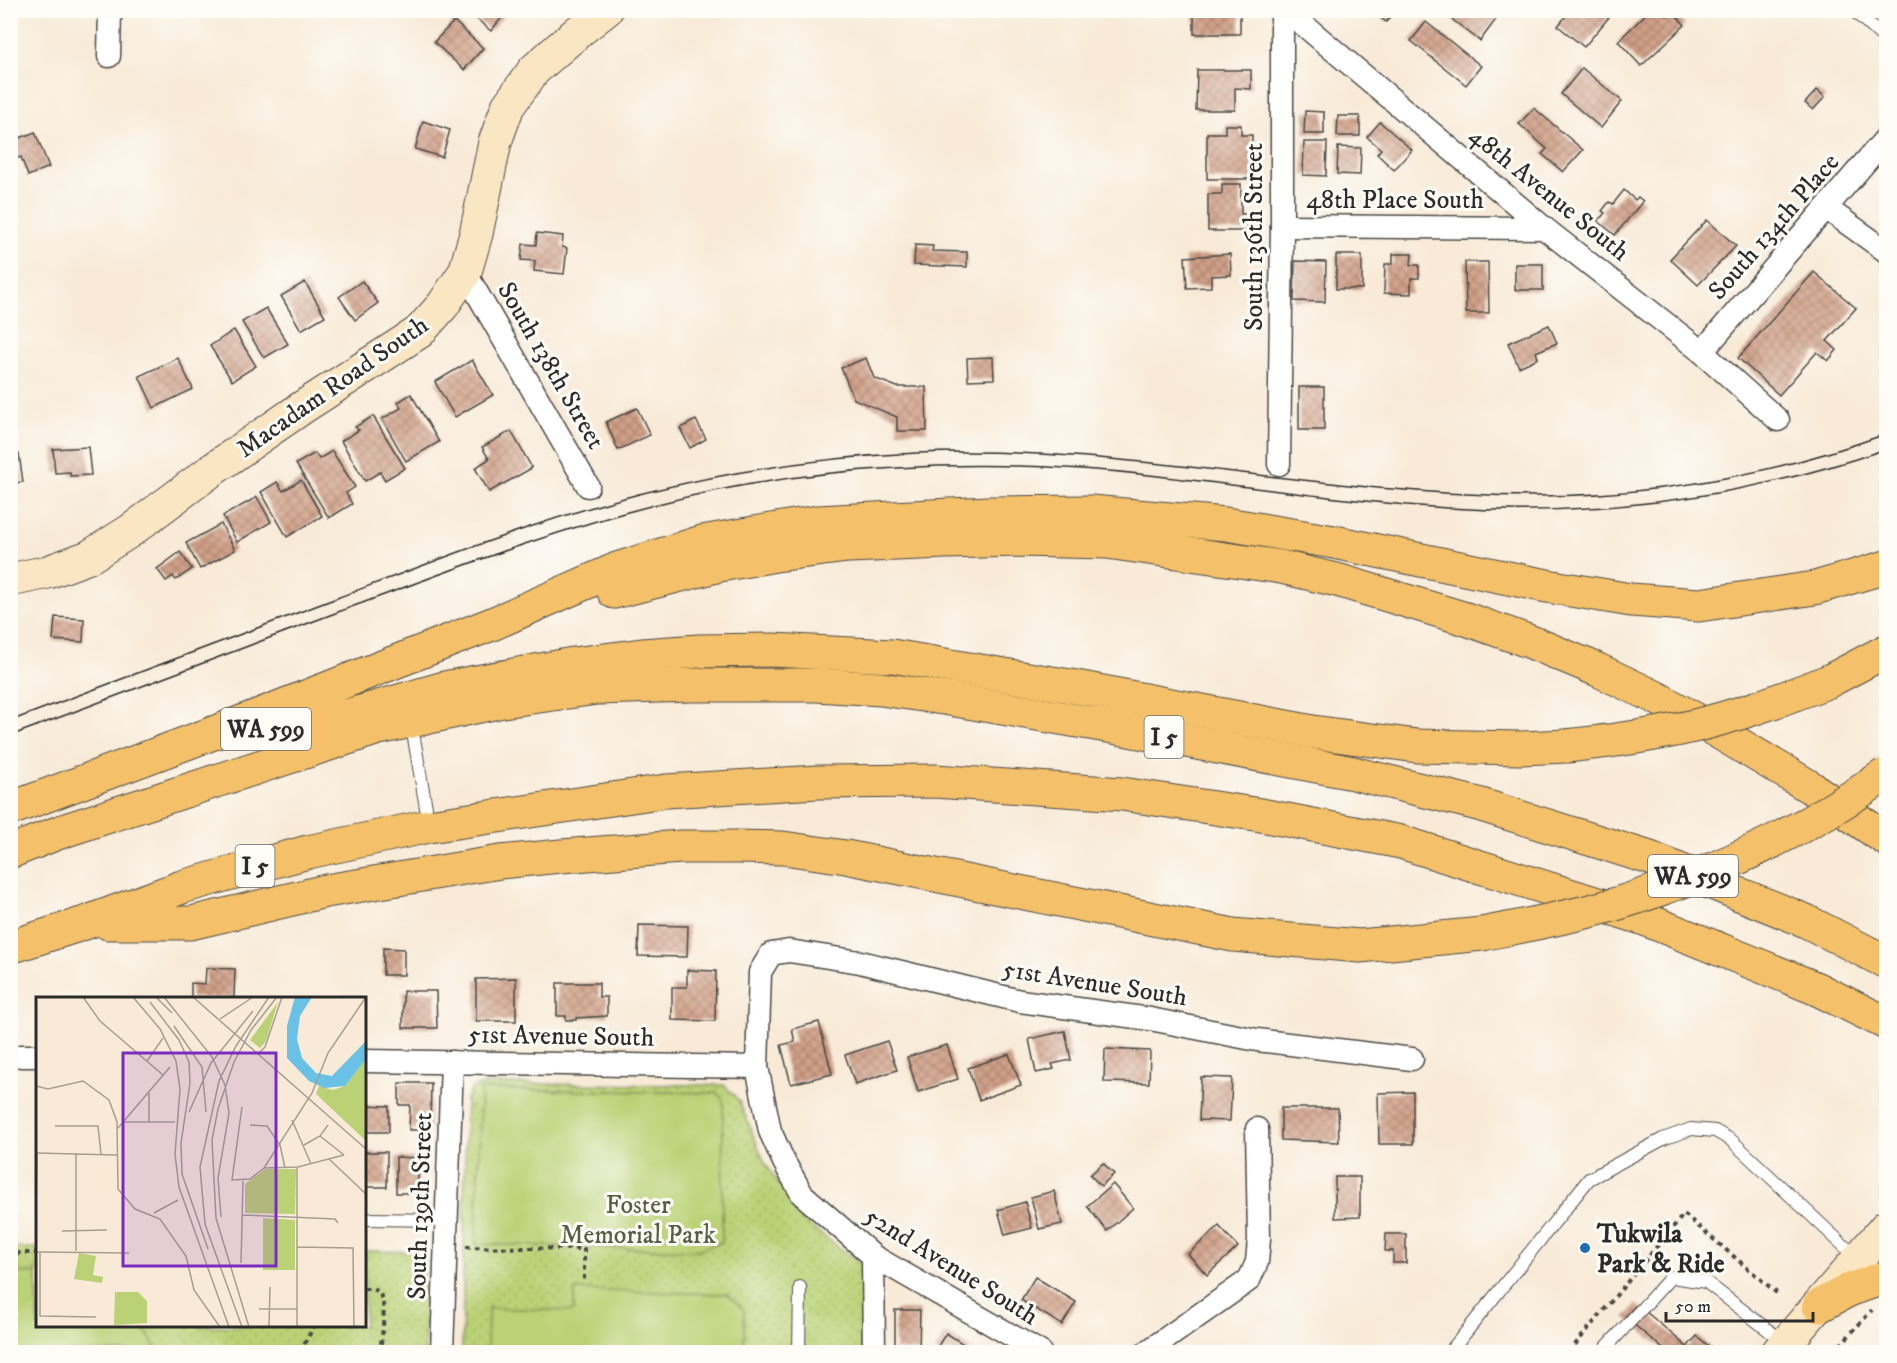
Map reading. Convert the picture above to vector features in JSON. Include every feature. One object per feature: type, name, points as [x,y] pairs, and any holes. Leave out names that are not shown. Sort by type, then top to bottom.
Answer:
[{"type":"highway","points":[[10,809],[216,732],[492,624],[617,570],[702,542],[818,522],[988,513],[1091,512],[1226,524],[1334,542],[1631,600],[1699,605],[1815,588],[1887,567]]},
{"type":"highway","points":[[492,624],[720,566],[776,555],[849,546],[1018,540],[1107,542],[1175,550],[1281,567],[1337,580],[1456,616],[1531,642],[1598,670],[1674,707],[1810,787],[1887,838]]},
{"type":"highway","name":"WA 599","points":[[216,732],[315,725],[444,688],[562,666],[642,655],[699,651],[772,650],[892,656],[1083,688],[1313,732],[1397,743],[1470,747],[1567,746],[1631,738],[1694,726],[1772,703],[1829,681],[1887,651]]},
{"type":"highway","name":"I 5","points":[[10,852],[60,832],[375,729],[503,701],[597,688],[816,685],[881,689],[950,699],[1353,773],[1478,804],[1650,858],[1806,921],[1887,962]]},
{"type":"highway","name":"WA 599","points":[[85,922],[191,923],[326,891],[500,862],[681,848],[738,847],[783,848],[846,857],[1233,935],[1360,946],[1482,934],[1614,904],[1735,860],[1789,834],[1858,794],[1887,774]]},
{"type":"highway","name":"I 5","points":[[10,947],[182,887],[308,852],[429,826],[666,790],[753,785],[935,781],[1122,794],[1261,815],[1401,842],[1642,918],[1815,988],[1887,1023]]},
{"type":"highway","points":[[1819,1306],[1849,1290],[1887,1277]]},
{"type":"street","points":[[109,56],[110,10]]},
{"type":"street","name":"Macadam Road South","points":[[10,579],[48,572],[89,557],[130,531],[212,470],[303,407],[419,332],[443,305],[465,272],[476,234],[495,142],[508,106],[534,70],[606,10]]},
{"type":"street","name":"South 136th Street","points":[[1279,464],[1284,10]]},
{"type":"street","name":"48th Avenue South","points":[[1284,10],[1544,228],[1702,352],[1778,420]]},
{"type":"street","name":"South 134th Place","points":[[1702,352],[1887,138]]},
{"type":"street","points":[[1826,208],[1887,251]]},
{"type":"street","name":"48th Place South","points":[[1282,226],[1544,228]]},
{"type":"street","name":"South 138th Street","points":[[465,272],[588,486]]},
{"type":"street","name":"51st Avenue South","points":[[366,1061],[757,1067],[760,972],[771,954],[789,951],[860,962],[1020,1001],[1150,1018],[1257,1040],[1412,1059]]},
{"type":"street","name":"South 139th Street","points":[[442,1353],[452,1062]]},
{"type":"street","name":"52nd Avenue South","points":[[757,1067],[770,1131],[802,1194],[873,1256],[1040,1353]]},
{"type":"street","points":[[1147,1353],[1249,1280],[1257,1262],[1259,1239],[1257,1129]]},
{"type":"street","points":[[1782,1348],[1887,1227]]},
{"type":"street","points":[[873,1256],[874,1353]]},
{"type":"lane","points":[[1853,10],[1887,40]]},
{"type":"lane","points":[[411,721],[429,826]]},
{"type":"lane","points":[[1450,1353],[1590,1179],[1663,1139],[1691,1129],[1715,1131],[1731,1140],[1859,1259]]},
{"type":"lane","points":[[366,1219],[447,1220]]},
{"type":"lane","points":[[1602,1353],[1671,1277],[1707,1282],[1782,1348]]},
{"type":"lane","points":[[799,1353],[800,1287]]},
{"type":"path","points":[[446,1246],[584,1249],[584,1284]]},
{"type":"path","points":[[10,1261],[19,1253],[36,1253]]},
{"type":"path","points":[[366,1289],[375,1290],[380,1294],[384,1305],[380,1353]]},
{"type":"path","points":[[1834,1353],[1875,1308]]},
{"type":"path","points":[[300,1353],[313,1327]]},
{"type":"green space","name":"Foster Memorial Park","points":[[485,1084],[724,1085],[739,1101],[765,1163],[804,1222],[862,1264],[861,1352],[462,1352],[466,1100],[472,1088]]},
{"type":"green space","points":[[481,1089],[717,1093],[723,1100],[722,1242],[697,1250],[476,1244]]},
{"type":"green space","points":[[11,1248],[36,1248],[36,1327],[366,1327],[366,1251],[425,1252],[425,1352],[11,1352]]},
{"type":"green space","points":[[10,1273],[36,1273],[36,1327],[144,1327],[158,1352],[11,1352]]},
{"type":"green space","points":[[575,1290],[727,1294],[744,1310],[744,1352],[487,1352],[488,1308],[574,1311]]},
{"type":"building","points":[[466,10],[508,10],[491,31]]},
{"type":"building","points":[[1194,10],[1240,10],[1240,34],[1194,34]]},
{"type":"building","points":[[1372,10],[1396,10],[1386,22]]},
{"type":"building","points":[[1440,10],[1503,10],[1480,41]]},
{"type":"building","points":[[1571,10],[1615,10],[1584,47],[1558,26]]},
{"type":"building","points":[[1650,10],[1661,10],[1667,16],[1672,11],[1685,25],[1641,66],[1618,41]]},
{"type":"building","points":[[454,21],[483,48],[464,70],[434,42]]},
{"type":"building","points":[[1426,22],[1481,66],[1466,85],[1411,41]]},
{"type":"building","points":[[1582,68],[1622,101],[1601,128],[1561,94]]},
{"type":"building","points":[[1197,70],[1251,70],[1251,89],[1235,88],[1235,110],[1196,110]]},
{"type":"building","points":[[1817,90],[1825,97],[1813,110],[1805,103]]},
{"type":"building","points":[[1534,108],[1583,150],[1563,172],[1542,154],[1547,149],[1519,124]]},
{"type":"building","points":[[1305,111],[1324,112],[1324,134],[1304,134]]},
{"type":"building","points":[[1338,116],[1360,116],[1360,136],[1337,136]]},
{"type":"building","points":[[423,121],[450,130],[442,157],[415,149]]},
{"type":"building","points":[[1380,122],[1412,150],[1394,170],[1377,154],[1381,149],[1367,137]]},
{"type":"building","points":[[1225,125],[1241,125],[1241,135],[1252,135],[1252,179],[1207,179],[1207,133],[1225,133]]},
{"type":"building","points":[[35,132],[49,167],[28,176],[21,157],[10,161],[10,142]]},
{"type":"building","points":[[1304,142],[1327,142],[1326,176],[1303,175]]},
{"type":"building","points":[[1338,147],[1361,148],[1360,175],[1337,174]]},
{"type":"building","points":[[1222,184],[1241,184],[1241,214],[1247,214],[1247,231],[1208,231],[1208,194],[1222,194]]},
{"type":"building","points":[[1624,190],[1635,200],[1638,197],[1643,201],[1615,235],[1598,221],[1605,213],[1602,211],[1609,202],[1613,204]]},
{"type":"building","points":[[1707,220],[1736,246],[1698,285],[1670,259]]},
{"type":"building","points":[[537,233],[563,236],[562,247],[567,248],[564,274],[534,271],[535,261],[521,260],[523,244],[536,245]]},
{"type":"building","points":[[915,245],[933,246],[932,251],[967,252],[967,267],[914,265]]},
{"type":"building","points":[[1230,254],[1231,275],[1211,276],[1211,287],[1187,288],[1185,257]]},
{"type":"building","points":[[1393,254],[1412,254],[1411,265],[1419,265],[1419,278],[1411,278],[1411,294],[1384,293],[1385,264],[1393,264]]},
{"type":"building","points":[[1336,255],[1362,255],[1362,289],[1336,289]]},
{"type":"building","points":[[1295,261],[1326,262],[1325,302],[1294,301]]},
{"type":"building","points":[[1465,262],[1488,262],[1489,313],[1466,313]]},
{"type":"building","points":[[1515,264],[1543,264],[1543,290],[1515,290]]},
{"type":"building","points":[[1814,272],[1856,308],[1827,341],[1837,350],[1828,361],[1817,352],[1779,395],[1738,358]]},
{"type":"building","points":[[362,281],[378,303],[355,320],[339,297]]},
{"type":"building","points":[[305,282],[325,316],[301,330],[281,296]]},
{"type":"building","points":[[266,308],[288,344],[264,358],[242,322]]},
{"type":"building","points":[[1549,325],[1557,343],[1536,352],[1538,358],[1519,367],[1508,343]]},
{"type":"building","points":[[234,330],[256,366],[232,381],[210,346]]},
{"type":"building","points":[[993,357],[994,379],[968,380],[967,358]]},
{"type":"building","points":[[178,358],[193,389],[154,408],[139,376]]},
{"type":"building","points":[[866,358],[874,378],[897,387],[926,387],[927,431],[897,431],[897,417],[854,399],[841,368]]},
{"type":"building","points":[[472,360],[493,395],[455,417],[435,382]]},
{"type":"building","points":[[1299,387],[1324,387],[1324,430],[1299,430]]},
{"type":"building","points":[[411,394],[439,442],[406,461],[382,419],[401,408],[398,402]]},
{"type":"building","points":[[637,408],[650,435],[618,450],[606,422]]},
{"type":"building","points":[[373,416],[405,468],[385,480],[380,472],[365,481],[341,441],[359,430],[355,427]]},
{"type":"building","points":[[696,420],[706,439],[690,448],[680,428]]},
{"type":"building","points":[[511,431],[532,468],[489,492],[475,468],[489,459],[482,447]]},
{"type":"building","points":[[88,447],[91,475],[70,476],[70,472],[55,473],[53,449]]},
{"type":"building","points":[[332,451],[355,487],[346,493],[352,504],[329,518],[296,464],[315,453],[319,459]]},
{"type":"building","points":[[19,454],[23,482],[12,483],[14,499],[10,499],[10,455]]},
{"type":"building","points":[[301,480],[322,516],[287,537],[261,492],[277,482],[283,491]]},
{"type":"building","points":[[257,497],[271,522],[237,542],[223,516]]},
{"type":"building","points":[[221,524],[235,550],[200,569],[186,543]]},
{"type":"building","points":[[180,552],[192,569],[176,580],[173,576],[166,581],[157,569]]},
{"type":"building","points":[[55,617],[84,619],[83,642],[53,640]]},
{"type":"building","points":[[639,925],[688,926],[687,957],[638,956]]},
{"type":"building","points":[[383,948],[404,949],[404,975],[383,975]]},
{"type":"building","points":[[206,968],[235,969],[234,997],[191,997],[191,983],[205,984]]},
{"type":"building","points":[[687,970],[716,971],[715,1021],[672,1020],[672,987],[687,987]]},
{"type":"building","points":[[516,978],[516,1021],[476,1021],[476,979]]},
{"type":"building","points":[[557,983],[599,983],[599,997],[607,997],[607,1016],[566,1020],[566,1016],[557,1016]]},
{"type":"building","points":[[403,991],[436,991],[437,1028],[403,1028]]},
{"type":"building","points":[[819,1022],[832,1074],[791,1084],[781,1045],[795,1042],[792,1029]]},
{"type":"building","points":[[1065,1031],[1071,1060],[1052,1064],[1054,1069],[1036,1073],[1029,1039]]},
{"type":"building","points":[[887,1041],[897,1070],[855,1084],[845,1055]]},
{"type":"building","points":[[947,1045],[958,1079],[918,1092],[907,1057]]},
{"type":"building","points":[[1105,1049],[1150,1051],[1149,1083],[1104,1082]]},
{"type":"building","points":[[1009,1054],[1021,1085],[979,1100],[968,1068]]},
{"type":"building","points":[[1201,1077],[1232,1078],[1230,1121],[1199,1120]]},
{"type":"building","points":[[399,1083],[431,1083],[430,1130],[409,1130],[410,1105],[399,1105]]},
{"type":"building","points":[[1413,1092],[1413,1144],[1379,1144],[1378,1093]]},
{"type":"building","points":[[366,1105],[389,1106],[389,1132],[366,1132]]},
{"type":"building","points":[[1281,1108],[1338,1108],[1339,1142],[1281,1140]]},
{"type":"building","points":[[366,1152],[387,1152],[387,1187],[366,1187]]},
{"type":"building","points":[[396,1157],[418,1158],[418,1193],[396,1193]]},
{"type":"building","points":[[1103,1163],[1114,1174],[1101,1186],[1090,1175]]},
{"type":"building","points":[[1335,1177],[1360,1177],[1360,1217],[1335,1218]]},
{"type":"building","points":[[1113,1184],[1133,1208],[1107,1231],[1087,1206]]},
{"type":"building","points":[[1054,1191],[1062,1224],[1039,1229],[1031,1197]]},
{"type":"building","points":[[1025,1202],[1032,1228],[1005,1235],[998,1210]]},
{"type":"building","points":[[1219,1226],[1238,1247],[1207,1275],[1188,1254]]},
{"type":"building","points":[[1386,1234],[1406,1234],[1406,1263],[1393,1263],[1393,1251],[1385,1251]]},
{"type":"building","points":[[1035,1277],[1076,1302],[1062,1325],[1021,1300]]},
{"type":"building","points":[[1637,1304],[1687,1347],[1697,1336],[1712,1349],[1709,1352],[1667,1352],[1625,1317]]},
{"type":"building","points":[[895,1310],[920,1310],[919,1351],[895,1350]]},
{"type":"building","points":[[946,1333],[976,1352],[934,1352]]},
{"type":"tram line","points":[[10,721],[525,529],[639,494],[708,478],[777,466],[882,455],[994,452],[1072,456],[1458,494],[1580,495],[1625,492],[1714,480],[1801,461],[1886,434]]},
{"type":"tram line","points":[[10,736],[539,539],[658,504],[717,490],[777,480],[837,472],[897,468],[1023,466],[1149,475],[1336,498],[1448,508],[1560,509],[1615,506],[1725,492],[1833,466],[1886,449]]},
{"type":"place","name":"Tukwila Park & Ride","points":[[1585,1248]]}]
